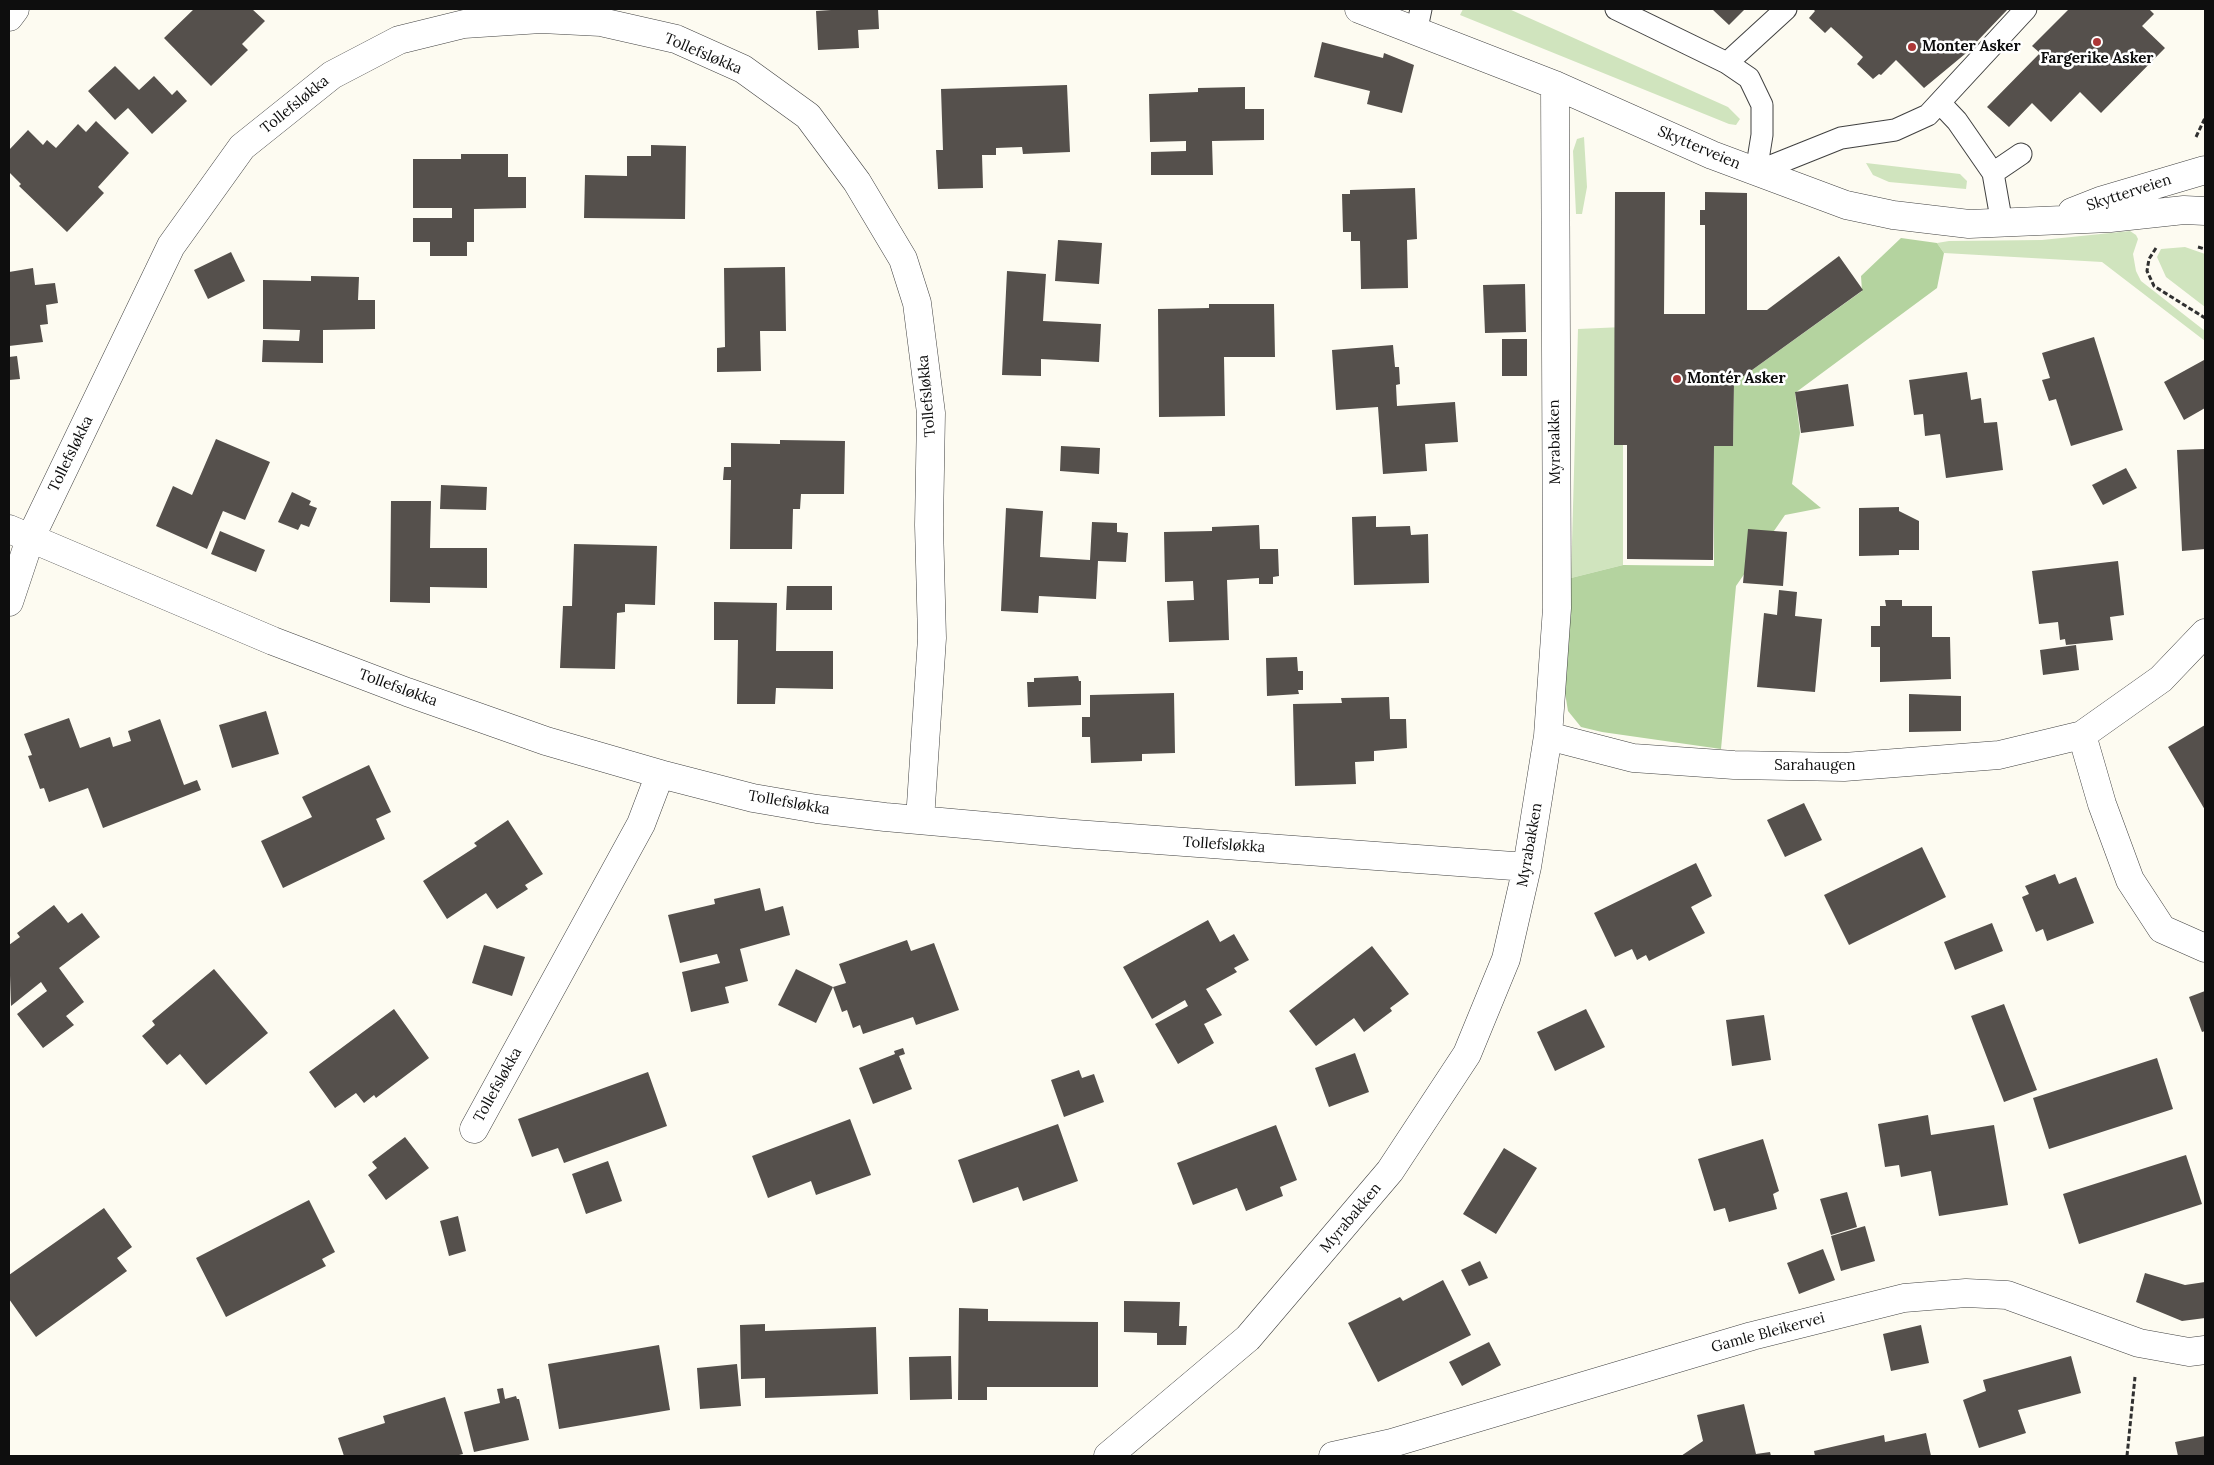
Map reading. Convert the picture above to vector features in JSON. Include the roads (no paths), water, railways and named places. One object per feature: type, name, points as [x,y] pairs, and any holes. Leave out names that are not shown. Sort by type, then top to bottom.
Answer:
[{"type":"street","points":[[9,17],[15,9]]},
{"type":"street","name":"Skytterveien","points":[[1359,9],[1419,21],[1554,85],[1756,172],[1846,204],[1892,215],[1969,224],[2002,224],[2054,219],[2110,218],[2184,210],[2205,211]]},
{"type":"street","name":"Tollefsløkka","points":[[9,602],[19,534],[171,246],[242,147],[332,75],[399,40],[464,24],[541,19],[601,22],[676,39],[743,69],[808,116],[862,190],[903,259],[917,302],[931,413],[932,638],[920,820]]},
{"type":"street","name":"Myrabakken","points":[[1108,1456],[1248,1338],[1390,1171],[1467,1054],[1506,959],[1527,867],[1548,736],[1557,608],[1554,85]]},
{"type":"street","name":"Skytterveien","points":[[2054,219],[2100,201],[2205,170]]},
{"type":"street","name":"Tollefsløkka","points":[[19,534],[273,641],[407,692],[546,741],[660,774],[753,798],[920,820],[1075,834],[1527,867]]},
{"type":"street","name":"Sarahaugen","points":[[1548,736],[1633,758],[1734,765],[1844,767],[1999,755],[2082,735],[2161,679],[2205,633]]},
{"type":"street","points":[[2082,735],[2102,804],[2130,880],[2162,929],[2205,948]]},
{"type":"street","name":"Tollefsløkka","points":[[474,1129],[641,824],[660,774]]},
{"type":"street","name":"Gamle Bleikervei","points":[[1333,1456],[1392,1443],[1752,1336],[1904,1298],[1966,1294],[2007,1295],[2139,1343],[2189,1352],[2205,1350]]},
{"type":"lane","points":[[1616,9],[1727,64],[1749,78],[1762,105],[1762,135],[1756,172]]},
{"type":"lane","points":[[1727,64],[1786,9]]},
{"type":"lane","points":[[1756,172],[1841,138],[1895,130],[1928,115],[2026,9]]},
{"type":"lane","points":[[1940,103],[1957,121],[1993,173],[2002,224]]},
{"type":"lane","points":[[1993,173],[2022,154]]},
{"type":"place","name":"Fargerike Asker","points":[[2097,42]]},
{"type":"place","name":"Monter Asker","points":[[1912,47]]},
{"type":"place","name":"Montér Asker","points":[[1677,379]]}]
